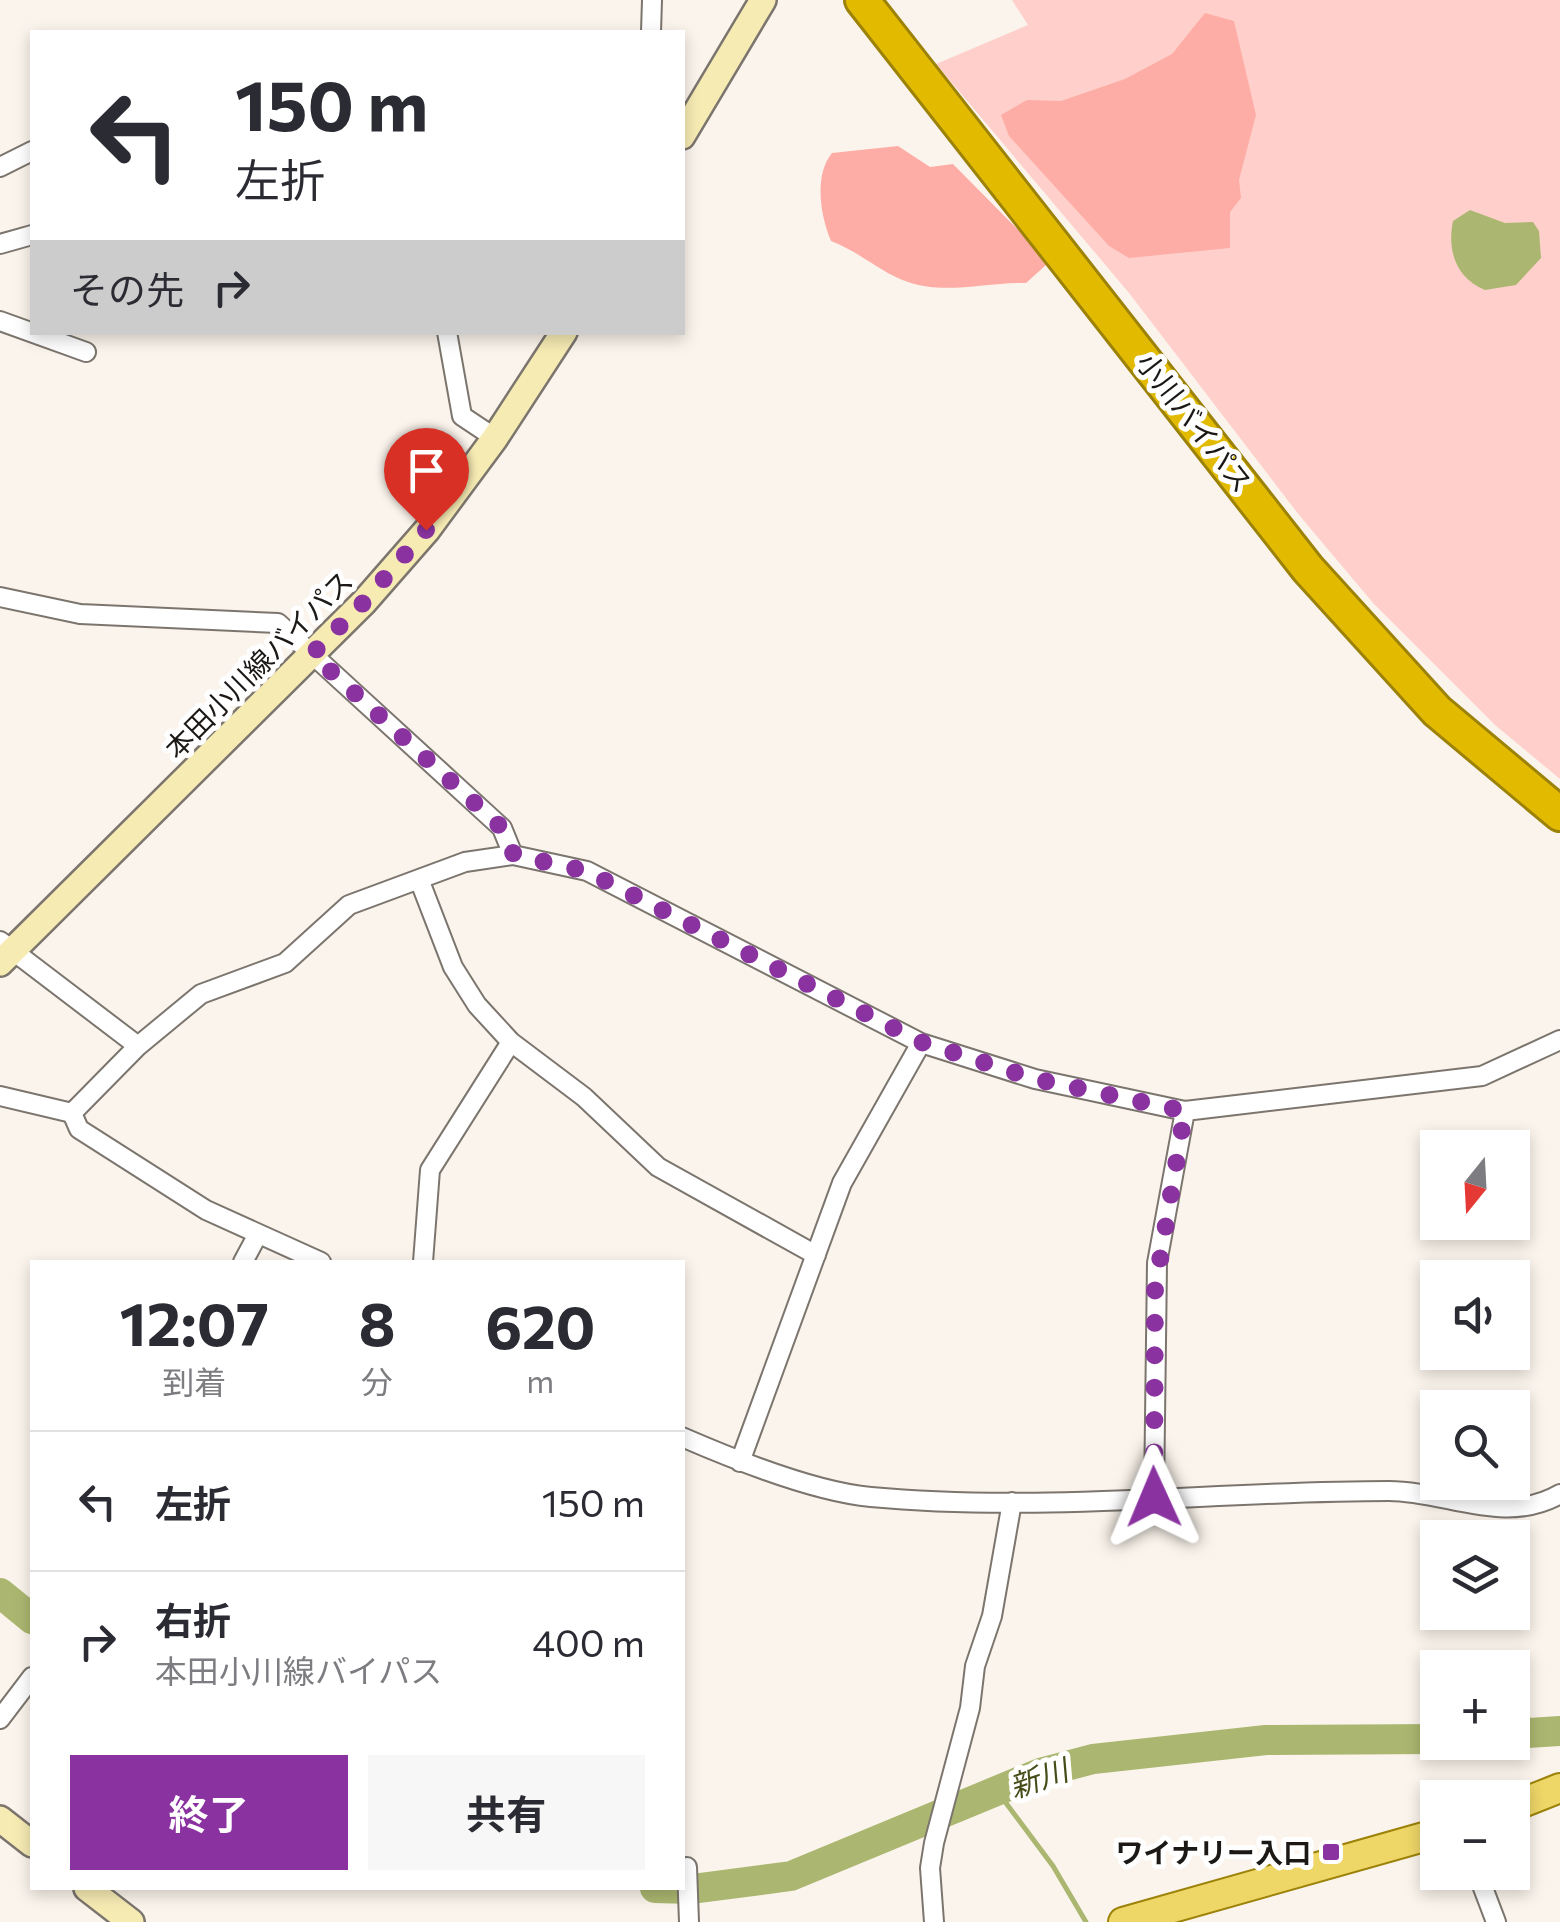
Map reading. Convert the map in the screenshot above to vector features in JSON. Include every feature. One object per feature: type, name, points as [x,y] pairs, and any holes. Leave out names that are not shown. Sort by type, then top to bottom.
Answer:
[{"type":"highway","name":"小川バイパス","points":[[862,0],[1308,569],[1438,711],[1560,814]]},
{"type":"main road","points":[[685,131],[762,0]]},
{"type":"main road","name":"本田小川線バイパス","points":[[4,951],[364,602],[426,530],[495,438],[562,335]]},
{"type":"main road","points":[[1530,1799],[1560,1788]]},
{"type":"main road","points":[[0,1819],[30,1842]]},
{"type":"main road","points":[[1123,1922],[1420,1837]]},
{"type":"main road","points":[[91,1890],[131,1922]]},
{"type":"street","points":[[650,30],[652,0]]},
{"type":"street","points":[[0,167],[30,152]]},
{"type":"street","points":[[0,244],[30,236]]},
{"type":"street","points":[[0,321],[30,332]]},
{"type":"street","points":[[39,335],[86,352]]},
{"type":"street","points":[[448,335],[462,416],[495,438]]},
{"type":"street","points":[[0,597],[80,614],[278,624],[502,828],[514,855]]},
{"type":"street","points":[[72,1113],[138,1046],[201,994],[285,963],[349,905],[465,862],[514,855],[586,871],[921,1042],[1035,1079],[1185,1111],[1482,1076],[1560,1040]]},
{"type":"street","points":[[419,879],[452,968],[477,1005],[511,1042],[584,1097],[658,1167],[816,1256]]},
{"type":"street","points":[[4,951],[138,1046]]},
{"type":"street","points":[[422,1260],[430,1170],[511,1042]]},
{"type":"street","points":[[740,1462],[842,1182],[921,1042]]},
{"type":"street","points":[[0,1096],[72,1113]]},
{"type":"street","points":[[1154,1497],[1156,1281],[1185,1111]]},
{"type":"street","points":[[72,1113],[79,1129],[206,1210],[316,1260]]},
{"type":"street","points":[[244,1260],[258,1234]]},
{"type":"street","points":[[685,1437],[740,1462],[867,1497],[1012,1502],[1395,1490],[1488,1507],[1537,1506],[1560,1494]]},
{"type":"street","points":[[934,1922],[930,1868],[934,1843],[976,1666],[992,1616],[1012,1502]]},
{"type":"street","points":[[0,1719],[30,1680]]},
{"type":"street","points":[[687,1867],[688,1917]]},
{"type":"street","points":[[1484,1890],[1496,1922]]},
{"type":"shaded area","points":[[1012,0],[1560,0],[1560,779],[1495,725],[1374,604],[1299,515],[1129,293],[936,64],[1028,25]]},
{"type":"shaded area","points":[[1205,13],[1234,21],[1256,115],[1239,180],[1241,198],[1230,212],[1230,248],[1129,258],[1109,246],[1009,136],[1001,115],[1027,100],[1061,101],[1125,79],[1172,54]]},
{"type":"shaded area","points":[[898,146],[930,167],[953,164],[1030,242],[1046,265],[1026,283],[937,288],[898,278],[831,241],[824,219],[821,184],[832,153]]},
{"type":"shaded area","points":[[1470,210],[1505,223],[1533,222],[1539,231],[1541,258],[1516,285],[1485,290],[1461,271],[1451,243],[1453,221]]},
{"type":"waterway","name":"新川","points":[[0,1593],[30,1617]]},
{"type":"waterway","name":"新川","points":[[1530,1733],[1560,1731]]},
{"type":"waterway","name":"新川","points":[[685,1889],[791,1876],[1040,1773],[1093,1759],[1266,1740],[1420,1739]]},
{"type":"waterway","points":[[997,1791],[1053,1866],[1086,1922]]},
{"type":"place","name":"ワイナリー入口","points":[[1331,1852]]},
{"type":"route","points":[[426,530],[364,602],[312,654],[502,828],[514,855],[550,859],[586,871],[921,1042],[1035,1079],[1185,1111],[1155,1290],[1154,1497]]}]
